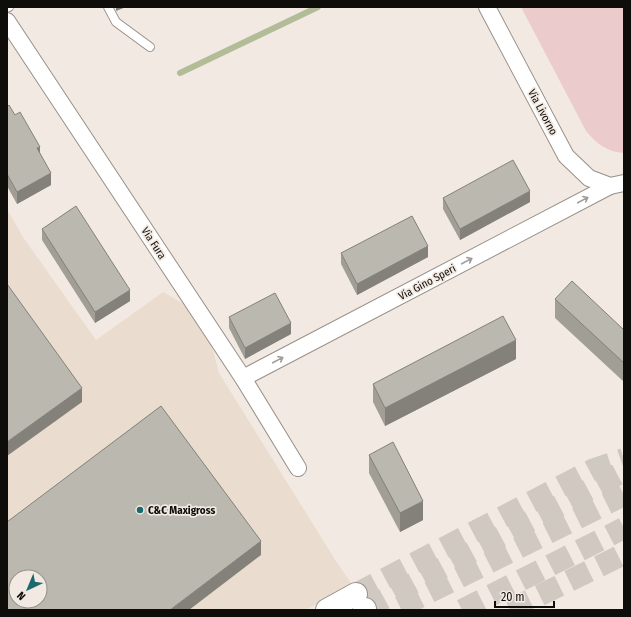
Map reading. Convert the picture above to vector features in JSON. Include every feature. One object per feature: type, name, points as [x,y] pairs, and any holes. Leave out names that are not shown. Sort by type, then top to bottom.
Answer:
[{"type":"highway","points":[[327,610],[362,604]]},
{"type":"street","name":"Via Livorno","points":[[487,7],[566,156],[589,178],[617,185]]},
{"type":"street","name":"Via Fura","points":[[7,21],[244,378],[298,468]]},
{"type":"street","name":"Via Gino Speri","points":[[244,378],[617,185]]},
{"type":"lane","points":[[108,7],[116,22],[150,47]]},
{"type":"shaded area","points":[[521,7],[624,7],[624,153],[607,149],[594,140],[586,131]]},
{"type":"shaded area","points":[[7,209],[23,237],[96,340],[163,292],[186,305],[210,339],[219,373],[353,586],[305,610],[7,610]]},
{"type":"building","points":[[9,105],[15,115],[20,112],[40,147],[37,148],[51,173],[17,192],[7,174],[7,107]]},
{"type":"building","points":[[513,160],[530,191],[460,229],[443,198]]},
{"type":"building","points":[[76,206],[130,290],[95,312],[42,229]]},
{"type":"building","points":[[412,216],[428,246],[357,284],[341,253]]},
{"type":"building","points":[[572,281],[624,330],[624,363],[555,299]]},
{"type":"building","points":[[7,284],[82,388],[7,442]]},
{"type":"building","points":[[275,293],[291,323],[245,348],[229,317]]},
{"type":"building","points":[[503,316],[516,340],[385,408],[373,384]]},
{"type":"building","points":[[161,406],[261,541],[170,610],[7,610],[7,522]]},
{"type":"building","points":[[393,442],[423,501],[400,513],[369,455]]},
{"type":"waterway","points":[[180,73],[318,7]]},
{"type":"tunnel","points":[[356,594],[592,470],[624,459]]},
{"type":"tunnel","points":[[365,609],[624,471]]},
{"type":"tunnel","points":[[400,607],[624,495]]},
{"type":"tunnel","points":[[462,610],[624,528]]},
{"type":"tunnel","points":[[510,610],[624,554]]},
{"type":"place","name":"C&C Maxigross","points":[[140,510]]}]
